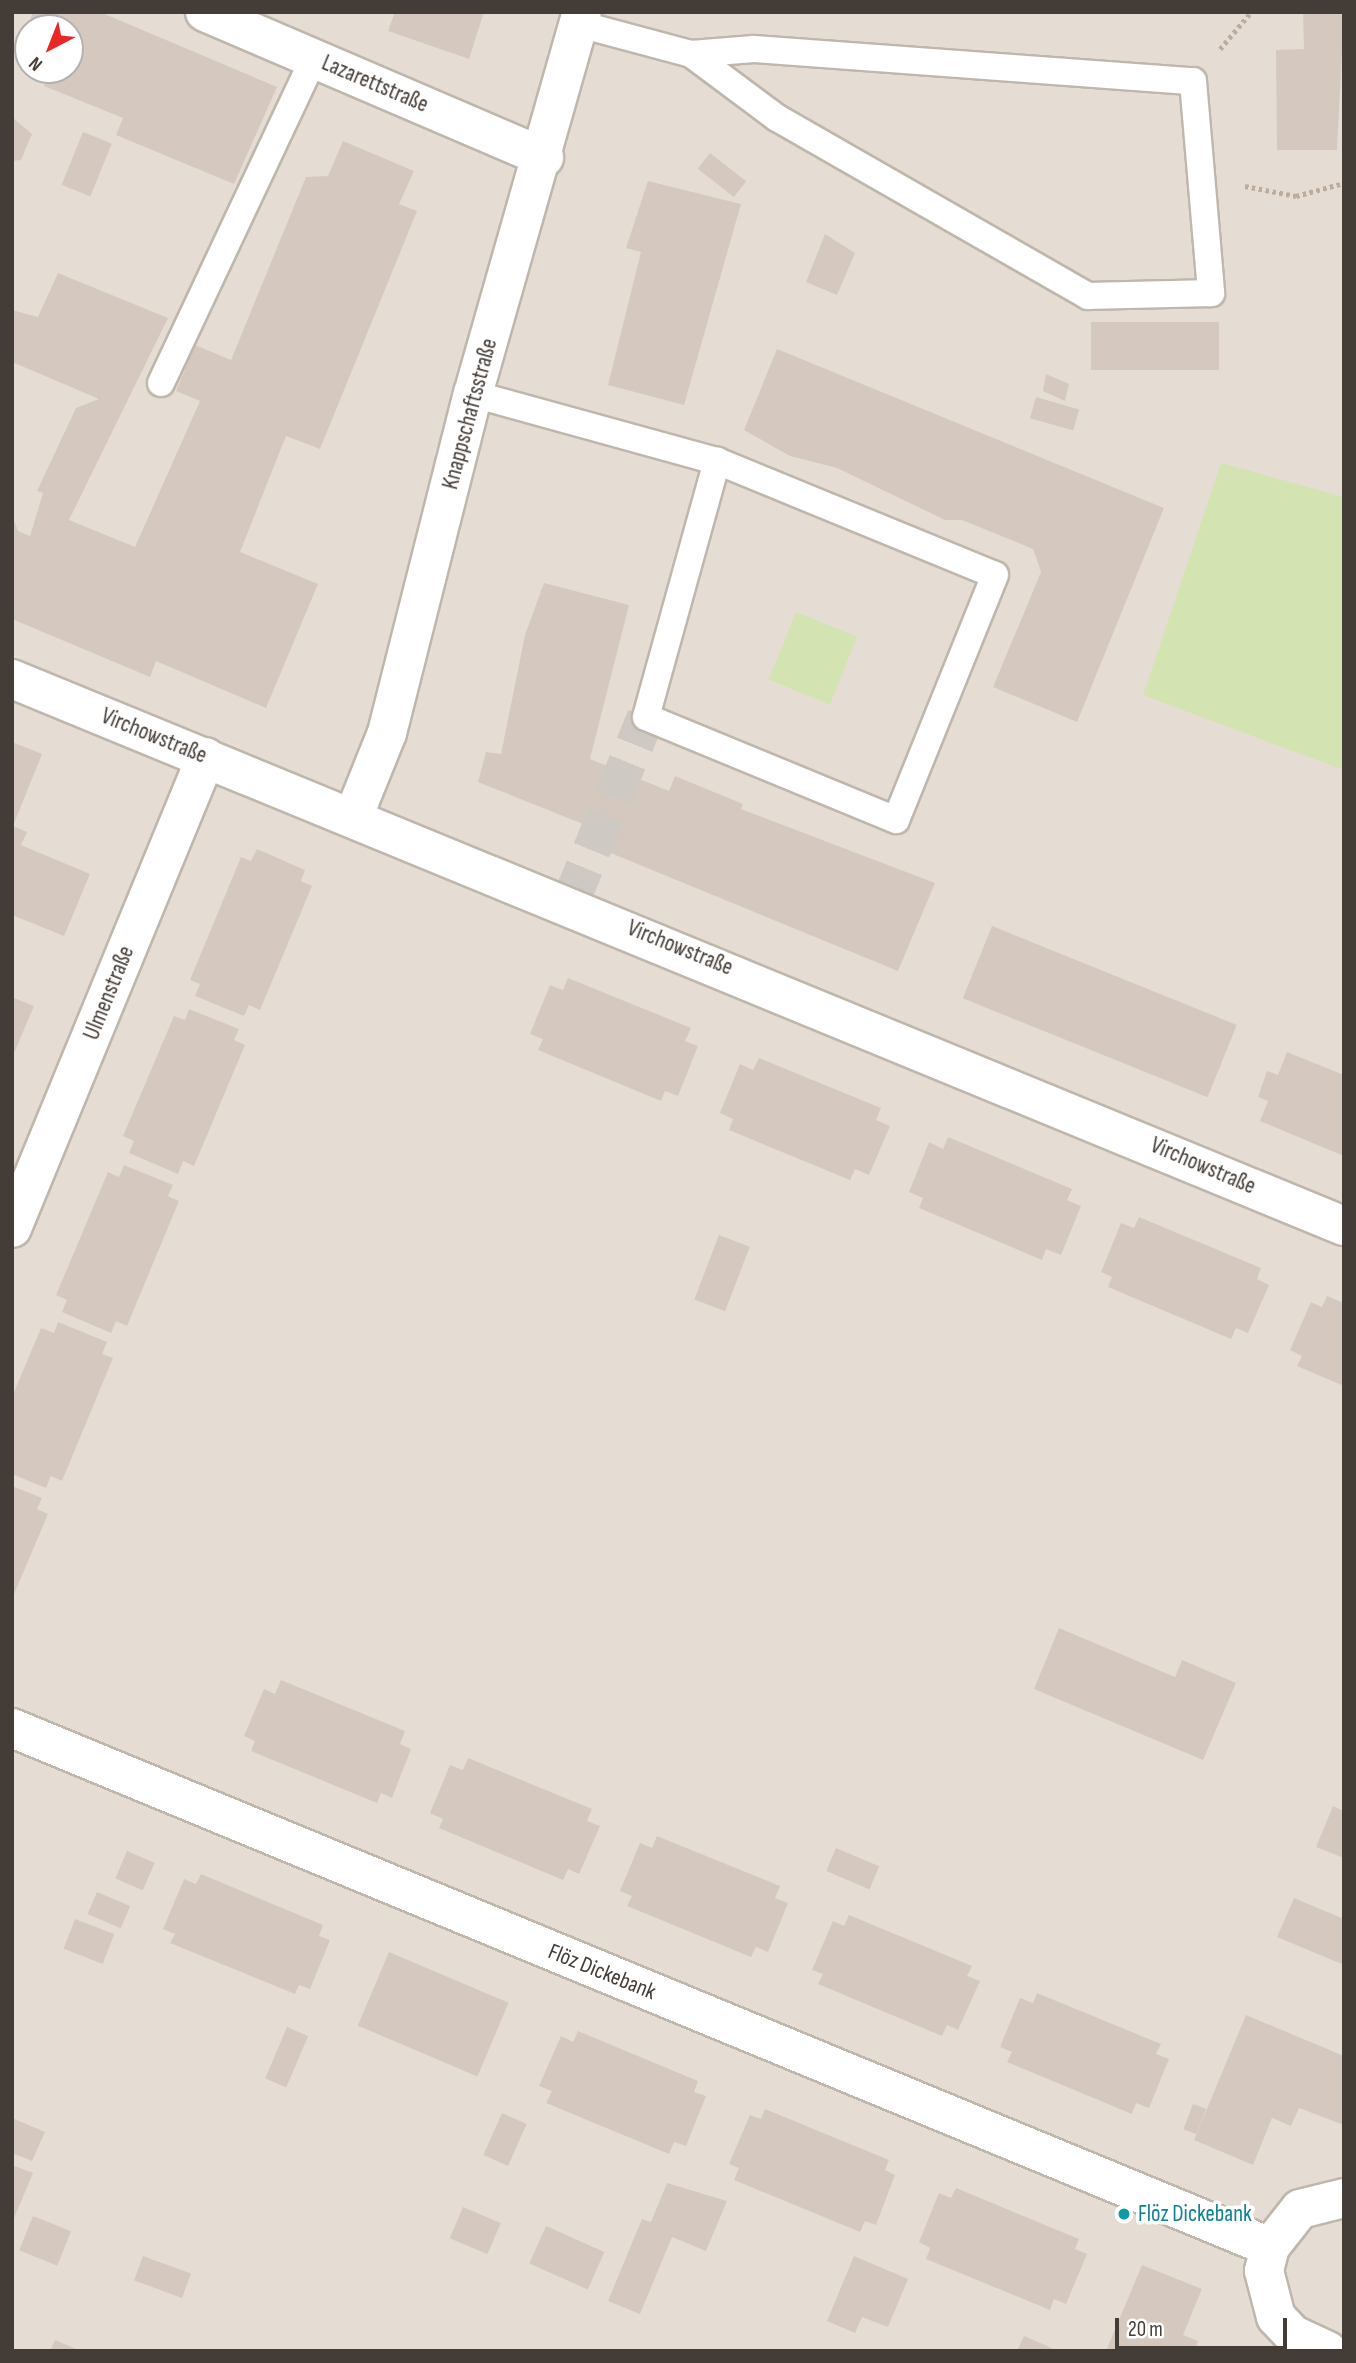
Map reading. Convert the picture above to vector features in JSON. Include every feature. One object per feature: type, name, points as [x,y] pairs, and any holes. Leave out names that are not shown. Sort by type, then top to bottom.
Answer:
[{"type":"street","name":"Lazarettstraße","points":[[205,12],[544,157]]},
{"type":"street","name":"Knappschaftsstraße","points":[[354,815],[387,733],[473,394],[544,157],[581,18]]},
{"type":"street","name":"Virchowstraße","points":[[12,679],[354,815],[1344,1226]]},
{"type":"street","name":"Ulmenstraße","points":[[12,1228],[206,757]]},
{"type":"street","name":"Flöz Dickebank","points":[[12,1728],[1270,2247]]},
{"type":"street","points":[[1318,2350],[1293,2335],[1266,2295],[1270,2247],[1300,2209],[1344,2198]]},
{"type":"lane","points":[[581,18],[691,54],[778,118],[1087,296],[1211,293],[1193,81],[754,49],[691,54]]},
{"type":"lane","points":[[161,383],[314,58]]},
{"type":"lane","points":[[473,394],[717,461],[995,575],[895,820],[646,717],[717,461]]},
{"type":"path","points":[[1234,184],[1296,196],[1344,183]]},
{"type":"shaded area","points":[[12,12],[1344,12],[1344,2351],[12,2351]]},
{"type":"green space","points":[[1221,463],[1344,497],[1344,770],[1143,695]]},
{"type":"green space","points":[[796,612],[857,637],[830,704],[769,680]]},
{"type":"building","points":[[100,12],[277,87],[234,184],[116,135],[123,118],[44,86],[84,84],[84,14],[32,14]]},
{"type":"building","points":[[395,12],[484,12],[469,59],[388,31]]},
{"type":"building","points":[[1303,12],[1344,12],[1337,150],[1277,150],[1276,50],[1304,49]]},
{"type":"building","points":[[12,117],[32,134],[21,160],[12,161]]},
{"type":"building","points":[[83,132],[112,144],[90,196],[62,185]]},
{"type":"building","points":[[343,141],[414,171],[399,204],[417,211],[320,449],[286,436],[240,552],[318,584],[266,708],[156,661],[150,677],[12,619],[12,514],[18,531],[30,536],[43,493],[37,491],[76,408],[99,399],[12,362],[12,310],[38,317],[58,273],[168,318],[69,520],[135,547],[200,401],[176,391],[195,345],[231,360],[306,177],[328,176]]},
{"type":"building","points":[[710,153],[746,181],[734,197],[698,169]]},
{"type":"building","points":[[648,181],[741,204],[684,405],[608,385],[641,252],[626,248]]},
{"type":"building","points":[[825,234],[855,253],[837,295],[806,282]]},
{"type":"building","points":[[1091,322],[1219,322],[1219,370],[1091,370]]},
{"type":"building","points":[[777,349],[1164,508],[1077,722],[993,687],[1041,572],[1033,549],[962,520],[945,520],[837,468],[790,456],[744,430]]},
{"type":"building","points":[[1046,374],[1069,384],[1065,401],[1043,391]]},
{"type":"building","points":[[1036,397],[1079,409],[1073,431],[1030,418]]},
{"type":"building","points":[[544,583],[629,605],[590,759],[669,791],[675,776],[743,804],[741,809],[935,883],[898,971],[596,847],[603,832],[478,782],[486,752],[501,754],[525,635]]},
{"type":"building","points":[[12,742],[42,754],[13,826],[27,832],[21,845],[90,874],[64,936],[12,915]]},
{"type":"building","points":[[257,849],[305,870],[301,881],[312,886],[260,1010],[249,1005],[244,1016],[195,996],[200,984],[190,980],[241,857],[251,861]]},
{"type":"building","points":[[992,926],[1237,1025],[1208,1097],[963,998]]},
{"type":"building","points":[[568,978],[691,1028],[685,1041],[698,1046],[678,1096],[665,1091],[661,1101],[538,1050],[543,1039],[530,1034],[550,985],[563,990]]},
{"type":"building","points":[[12,997],[34,1006],[12,1058]]},
{"type":"building","points":[[189,1009],[239,1029],[234,1040],[245,1045],[194,1166],[183,1161],[178,1174],[129,1153],[134,1141],[123,1136],[174,1016],[185,1020]]},
{"type":"building","points":[[1287,1052],[1344,1075],[1344,1156],[1260,1121],[1268,1101],[1258,1097],[1267,1071],[1278,1075]]},
{"type":"building","points":[[759,1058],[881,1108],[876,1120],[890,1126],[869,1175],[855,1169],[850,1180],[729,1130],[733,1119],[720,1113],[740,1064],[753,1070]]},
{"type":"building","points":[[948,1137],[1072,1189],[1067,1200],[1081,1206],[1061,1255],[1046,1249],[1042,1260],[919,1208],[923,1198],[909,1192],[929,1142],[943,1149]]},
{"type":"building","points":[[124,1165],[173,1185],[168,1196],[179,1201],[127,1326],[116,1321],[111,1333],[62,1312],[67,1300],[56,1295],[108,1172],[119,1177]]},
{"type":"building","points":[[1139,1217],[1261,1268],[1257,1279],[1269,1285],[1248,1333],[1236,1328],[1231,1339],[1108,1287],[1112,1277],[1101,1272],[1121,1223],[1134,1228]]},
{"type":"building","points":[[719,1235],[750,1247],[725,1311],[694,1299]]},
{"type":"building","points":[[1327,1296],[1344,1303],[1344,1386],[1297,1366],[1302,1356],[1290,1350],[1311,1302],[1322,1307]]},
{"type":"building","points":[[58,1322],[107,1342],[102,1354],[113,1358],[62,1481],[51,1476],[46,1488],[12,1474],[12,1397],[41,1328],[54,1333]]},
{"type":"building","points":[[12,1486],[42,1498],[37,1509],[48,1514],[12,1599]]},
{"type":"building","points":[[1059,1628],[1175,1677],[1182,1660],[1236,1683],[1203,1760],[1034,1689]]},
{"type":"building","points":[[281,1680],[405,1731],[400,1744],[411,1749],[392,1798],[381,1793],[377,1803],[251,1751],[255,1741],[244,1736],[264,1689],[275,1694]]},
{"type":"building","points":[[468,1758],[592,1809],[587,1821],[600,1826],[579,1874],[568,1869],[563,1880],[439,1828],[443,1819],[430,1813],[450,1765],[463,1770]]},
{"type":"building","points":[[1333,1806],[1344,1811],[1344,1858],[1316,1847]]},
{"type":"building","points":[[657,1836],[780,1886],[775,1898],[788,1903],[768,1952],[756,1947],[751,1957],[627,1906],[632,1896],[620,1891],[640,1843],[652,1848]]},
{"type":"building","points":[[836,1848],[879,1866],[869,1889],[826,1871]]},
{"type":"building","points":[[127,1851],[155,1863],[143,1890],[115,1879]]},
{"type":"building","points":[[201,1874],[323,1925],[319,1936],[330,1940],[310,1989],[299,1985],[295,1994],[170,1943],[175,1934],[163,1929],[184,1879],[196,1884]]},
{"type":"building","points":[[97,1892],[130,1906],[121,1928],[88,1914]]},
{"type":"building","points":[[1294,1898],[1344,1919],[1344,1965],[1277,1937]]},
{"type":"building","points":[[849,1915],[972,1966],[967,1976],[980,1981],[958,2030],[947,2025],[942,2036],[818,1984],[823,1974],[812,1970],[833,1921],[844,1926]]},
{"type":"building","points":[[75,1919],[114,1934],[103,1964],[64,1949]]},
{"type":"building","points":[[389,1952],[509,2003],[477,2076],[358,2026]]},
{"type":"building","points":[[1037,1993],[1161,2044],[1156,2054],[1169,2059],[1149,2108],[1136,2103],[1132,2114],[1007,2062],[1012,2052],[1000,2047],[1020,1998],[1033,2003]]},
{"type":"building","points":[[1246,2015],[1344,2056],[1344,2125],[1299,2108],[1291,2126],[1272,2118],[1253,2165],[1194,2140]]},
{"type":"building","points":[[287,2027],[308,2036],[286,2088],[265,2079]]},
{"type":"building","points":[[578,2031],[698,2081],[694,2092],[706,2096],[686,2146],[674,2142],[669,2154],[546,2103],[552,2091],[539,2086],[561,2036],[573,2042]]},
{"type":"building","points":[[1193,2104],[1206,2109],[1196,2134],[1183,2129]]},
{"type":"building","points":[[765,2109],[889,2160],[885,2170],[895,2175],[876,2225],[865,2221],[860,2232],[734,2180],[739,2168],[729,2164],[750,2115],[761,2119]]},
{"type":"building","points":[[502,2113],[527,2124],[508,2166],[483,2155]]},
{"type":"building","points":[[12,2118],[45,2132],[32,2161],[12,2153]]},
{"type":"building","points":[[12,2165],[33,2173],[12,2223]]},
{"type":"building","points":[[667,2183],[727,2201],[706,2251],[672,2237],[640,2314],[608,2301],[642,2219],[651,2222]]},
{"type":"building","points":[[956,2188],[1079,2239],[1075,2249],[1087,2254],[1066,2304],[1054,2299],[1050,2310],[926,2259],[930,2248],[919,2242],[939,2193],[951,2198]]},
{"type":"building","points":[[463,2207],[501,2223],[487,2254],[450,2238]]},
{"type":"building","points":[[33,2216],[71,2231],[57,2266],[19,2250]]},
{"type":"building","points":[[546,2226],[604,2252],[588,2289],[529,2263]]},
{"type":"building","points":[[143,2256],[191,2273],[182,2298],[134,2280]]},
{"type":"building","points":[[854,2256],[908,2279],[888,2327],[862,2317],[855,2333],[827,2321]]},
{"type":"building","points":[[1142,2265],[1202,2289],[1183,2335],[1198,2341],[1195,2351],[1106,2351]]},
{"type":"building","points":[[1024,2336],[1045,2345],[1057,2351],[1017,2351]]},
{"type":"building","points":[[55,2340],[81,2351],[50,2351]]},
{"type":"tunnel","points":[[570,903],[646,717]]},
{"type":"place","name":"Flöz Dickebank","points":[[1124,2214]]}]
